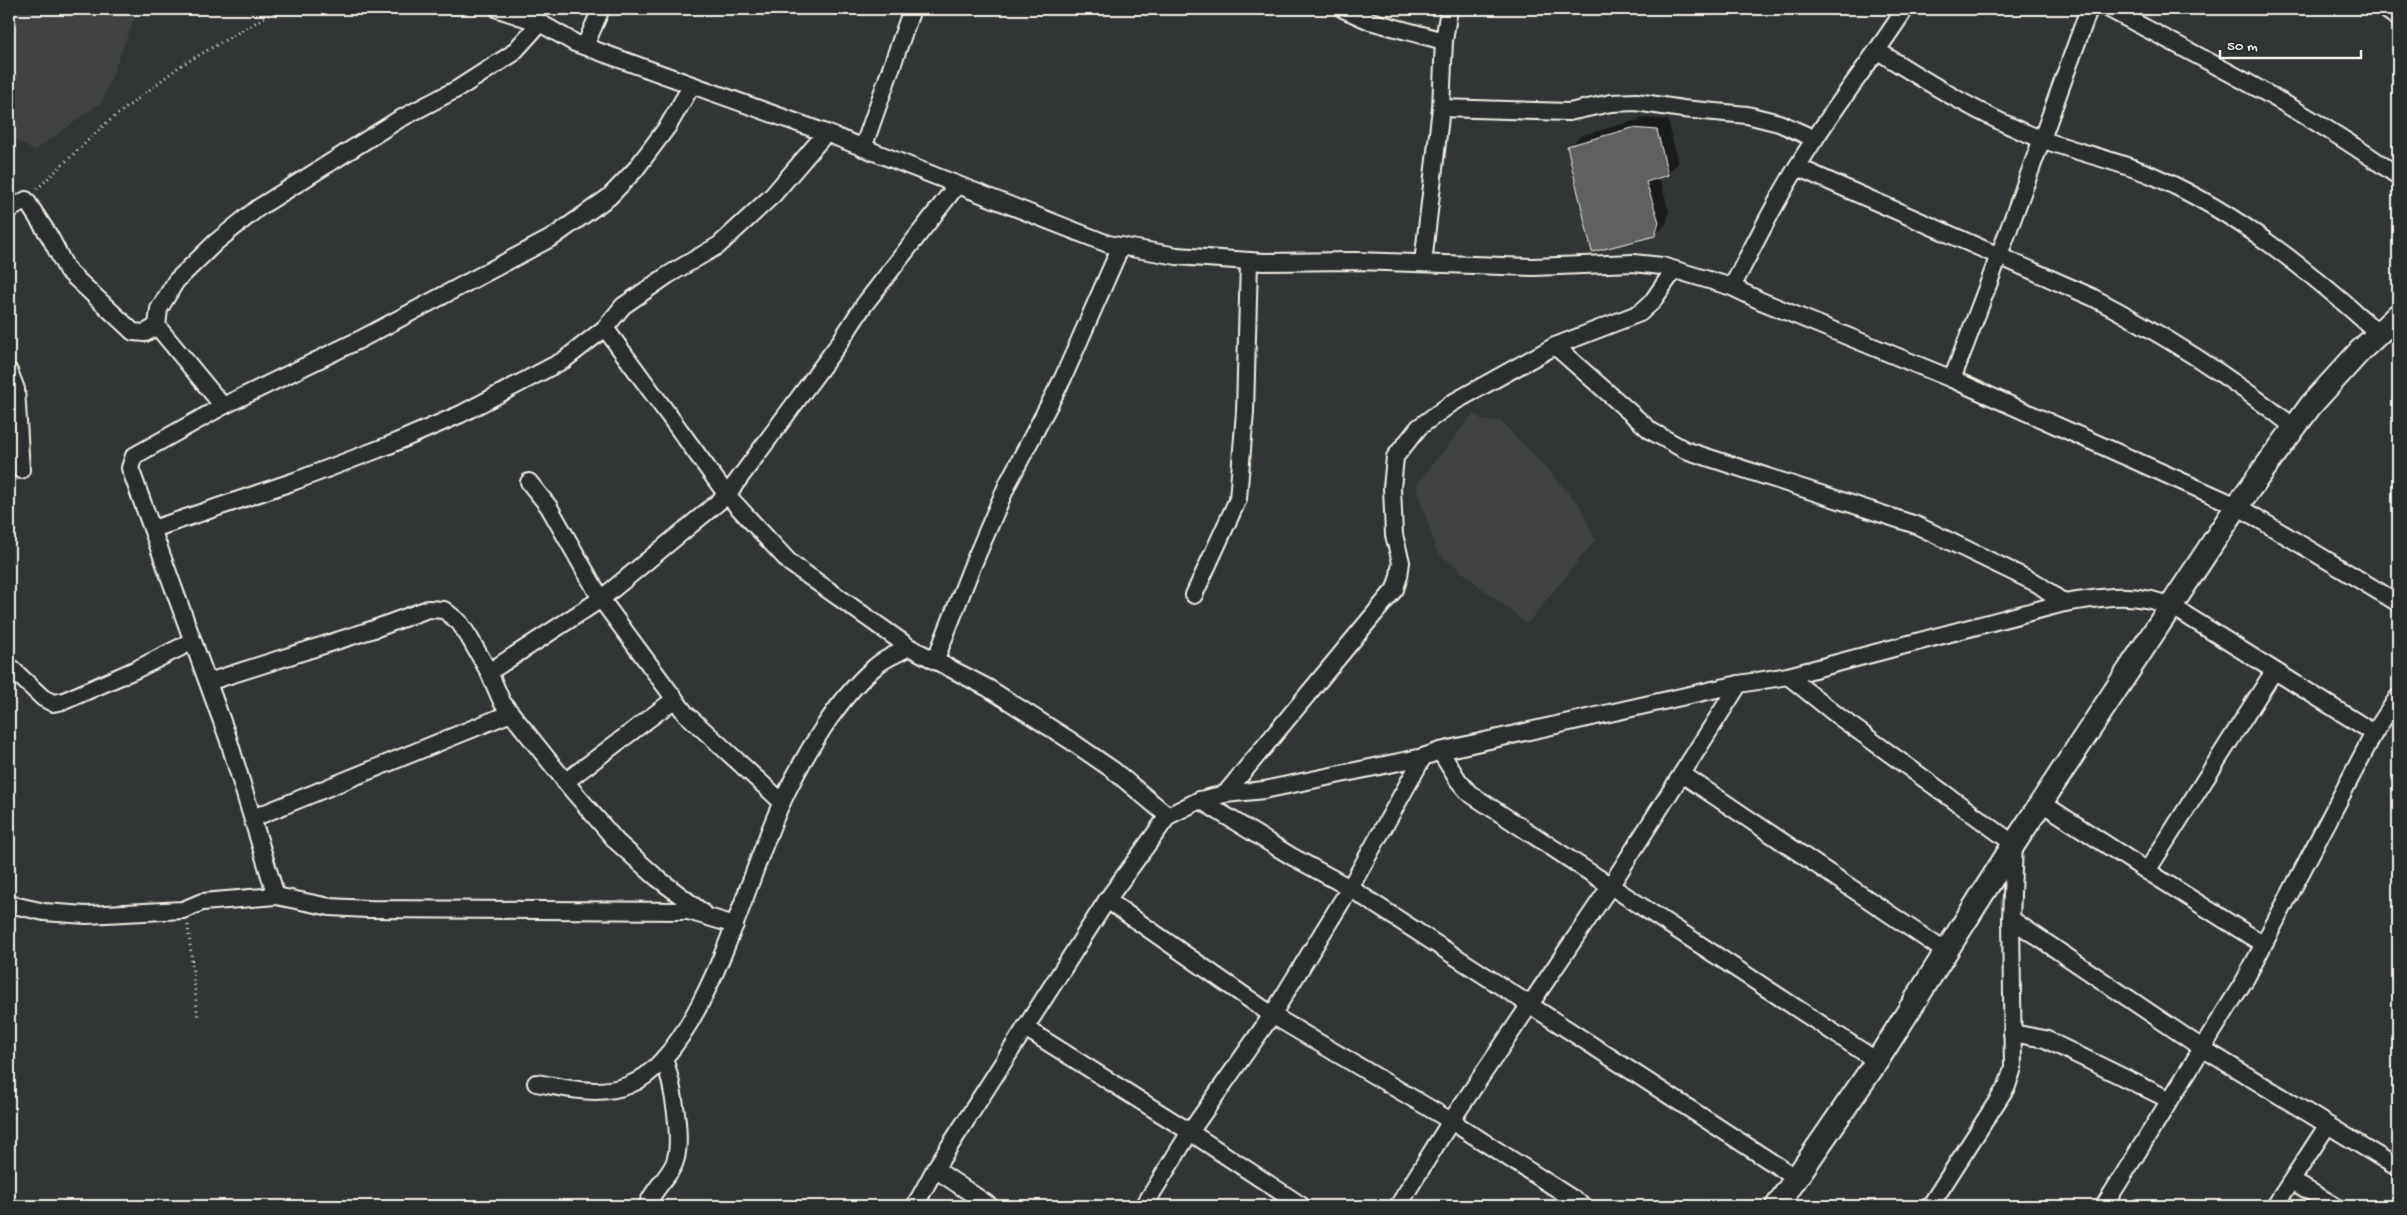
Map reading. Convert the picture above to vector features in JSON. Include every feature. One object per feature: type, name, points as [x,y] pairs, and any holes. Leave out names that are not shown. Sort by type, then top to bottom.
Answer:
[{"type":"main road","points":[[1777,1206],[1877,1061],[2014,844],[2173,606],[2237,506],[2318,398],[2398,315]]},
{"type":"street","points":[[498,9],[540,23],[585,46],[826,133],[1108,244],[1177,256],[1249,261],[1424,263],[1533,267],[1633,263],[1662,266],[1732,287],[1761,301],[1952,379],[2237,506],[2396,597]]},
{"type":"street","points":[[585,46],[602,9]]},
{"type":"street","points":[[863,148],[912,9]]},
{"type":"street","points":[[1343,9],[1370,21],[1444,41]]},
{"type":"street","points":[[1424,263],[1441,108],[1444,41],[1449,9]]},
{"type":"street","points":[[1732,287],[1763,226],[1797,167],[1905,9]]},
{"type":"street","points":[[1952,379],[2000,257],[2089,9]]},
{"type":"street","points":[[2109,9],[2260,88],[2362,150],[2398,176]]},
{"type":"street","points":[[2385,9],[2398,18]]},
{"type":"street","points":[[223,406],[157,326],[159,309],[176,281],[216,242],[258,208],[398,120],[459,88],[512,54],[540,23]]},
{"type":"street","points":[[1878,51],[1945,94],[2042,139],[2112,160],[2158,178],[2214,208],[2276,249],[2330,290],[2379,334]]},
{"type":"street","points":[[276,896],[228,738],[130,468],[134,456],[223,406],[361,338],[553,237],[609,197],[635,170],[668,126],[692,85]]},
{"type":"street","points":[[1441,108],[1570,112],[1610,102],[1636,102],[1683,110],[1747,115],[1780,123],[1815,139]]},
{"type":"street","points":[[152,529],[304,477],[387,446],[452,417],[564,360],[605,328],[623,306],[668,275],[719,245],[774,195],[826,133]]},
{"type":"street","points":[[1797,167],[2126,315],[2253,395],[2295,428]]},
{"type":"street","points":[[489,672],[601,599],[727,495],[838,346],[864,305],[957,185]]},
{"type":"street","points":[[9,210],[26,200],[50,236],[67,270],[133,332],[145,333],[157,326]]},
{"type":"street","points":[[936,661],[971,569],[1008,483],[1063,378],[1121,246]]},
{"type":"street","points":[[1194,595],[1238,499],[1245,412],[1249,261]]},
{"type":"street","points":[[1225,794],[1395,588],[1400,576],[1401,562],[1394,535],[1392,488],[1395,457],[1419,427],[1452,403],[1555,346],[1640,313],[1652,302],[1674,270]]},
{"type":"street","points":[[605,328],[727,495],[790,563],[909,648],[988,688],[1072,741],[1113,770],[1168,816]]},
{"type":"street","points":[[1555,346],[1651,431],[1685,450],[1916,525],[2038,584],[2064,603]]},
{"type":"street","points":[[9,371],[16,389],[21,470]]},
{"type":"street","points":[[529,482],[549,507],[601,599],[685,713],[782,802]]},
{"type":"street","points":[[915,1206],[935,1170],[1107,900],[1168,816],[1200,800],[1225,794],[1264,790],[1423,758],[1440,751],[1739,684],[1788,676],[2064,603],[2104,596],[2132,595],[2173,606],[2374,733]]},
{"type":"street","points":[[208,682],[374,629],[428,609],[444,610],[459,622],[489,672],[502,702],[565,782],[617,842],[656,876],[708,916]]},
{"type":"street","points":[[9,666],[43,698],[53,703],[64,702],[193,641]]},
{"type":"street","points":[[536,1082],[581,1091],[616,1089],[631,1084],[656,1068],[696,1012],[735,924],[782,802],[810,751],[847,695],[878,664],[909,648]]},
{"type":"street","points":[[2147,871],[2274,671]]},
{"type":"street","points":[[1788,676],[1867,738],[2014,844],[2010,919],[2013,1068],[2007,1086],[1930,1206]]},
{"type":"street","points":[[1398,1206],[1451,1121],[1611,884],[1739,684]]},
{"type":"street","points":[[2104,1206],[2246,978],[2374,733],[2398,697]]},
{"type":"street","points":[[565,782],[675,699]]},
{"type":"street","points":[[253,818],[511,713]]},
{"type":"street","points":[[1440,751],[1458,780],[1469,793],[1542,842],[1611,884],[1877,1061]]},
{"type":"street","points":[[1144,1206],[1190,1132],[1272,1015],[1350,888],[1423,758]]},
{"type":"street","points":[[1682,774],[1946,952]]},
{"type":"street","points":[[1200,800],[1291,856],[1350,888],[1796,1178]]},
{"type":"street","points":[[2042,803],[2264,944]]},
{"type":"street","points":[[9,904],[44,912],[86,915],[183,910],[202,902],[276,896],[330,907],[367,909],[688,911],[735,924]]},
{"type":"street","points":[[1107,900],[1272,1015],[1451,1121],[1584,1206]]},
{"type":"street","points":[[2010,919],[2202,1048],[2398,1168]]},
{"type":"street","points":[[1025,1028],[1190,1132],[1302,1206]]},
{"type":"street","points":[[2012,1033],[2045,1039],[2170,1100]]},
{"type":"street","points":[[648,1206],[657,1186],[669,1173],[674,1163],[678,1144],[672,1080],[664,1058]]},
{"type":"street","points":[[2275,1206],[2327,1126]]},
{"type":"street","points":[[935,1170],[990,1206]]},
{"type":"street","points":[[2292,1180],[2335,1206]]},
{"type":"path","points":[[26,200],[104,126],[180,66],[279,9]]},
{"type":"path","points":[[183,910],[188,924],[198,1019]]},
{"type":"shaded area","points":[[9,9],[138,9],[102,102],[34,151],[9,136]]},
{"type":"shaded area","points":[[1474,413],[1483,421],[1501,421],[1580,505],[1595,540],[1527,624],[1437,552],[1416,485]]},
{"type":"building","points":[[1632,128],[1657,130],[1668,175],[1646,182],[1659,222],[1655,236],[1592,252],[1567,146]]}]
